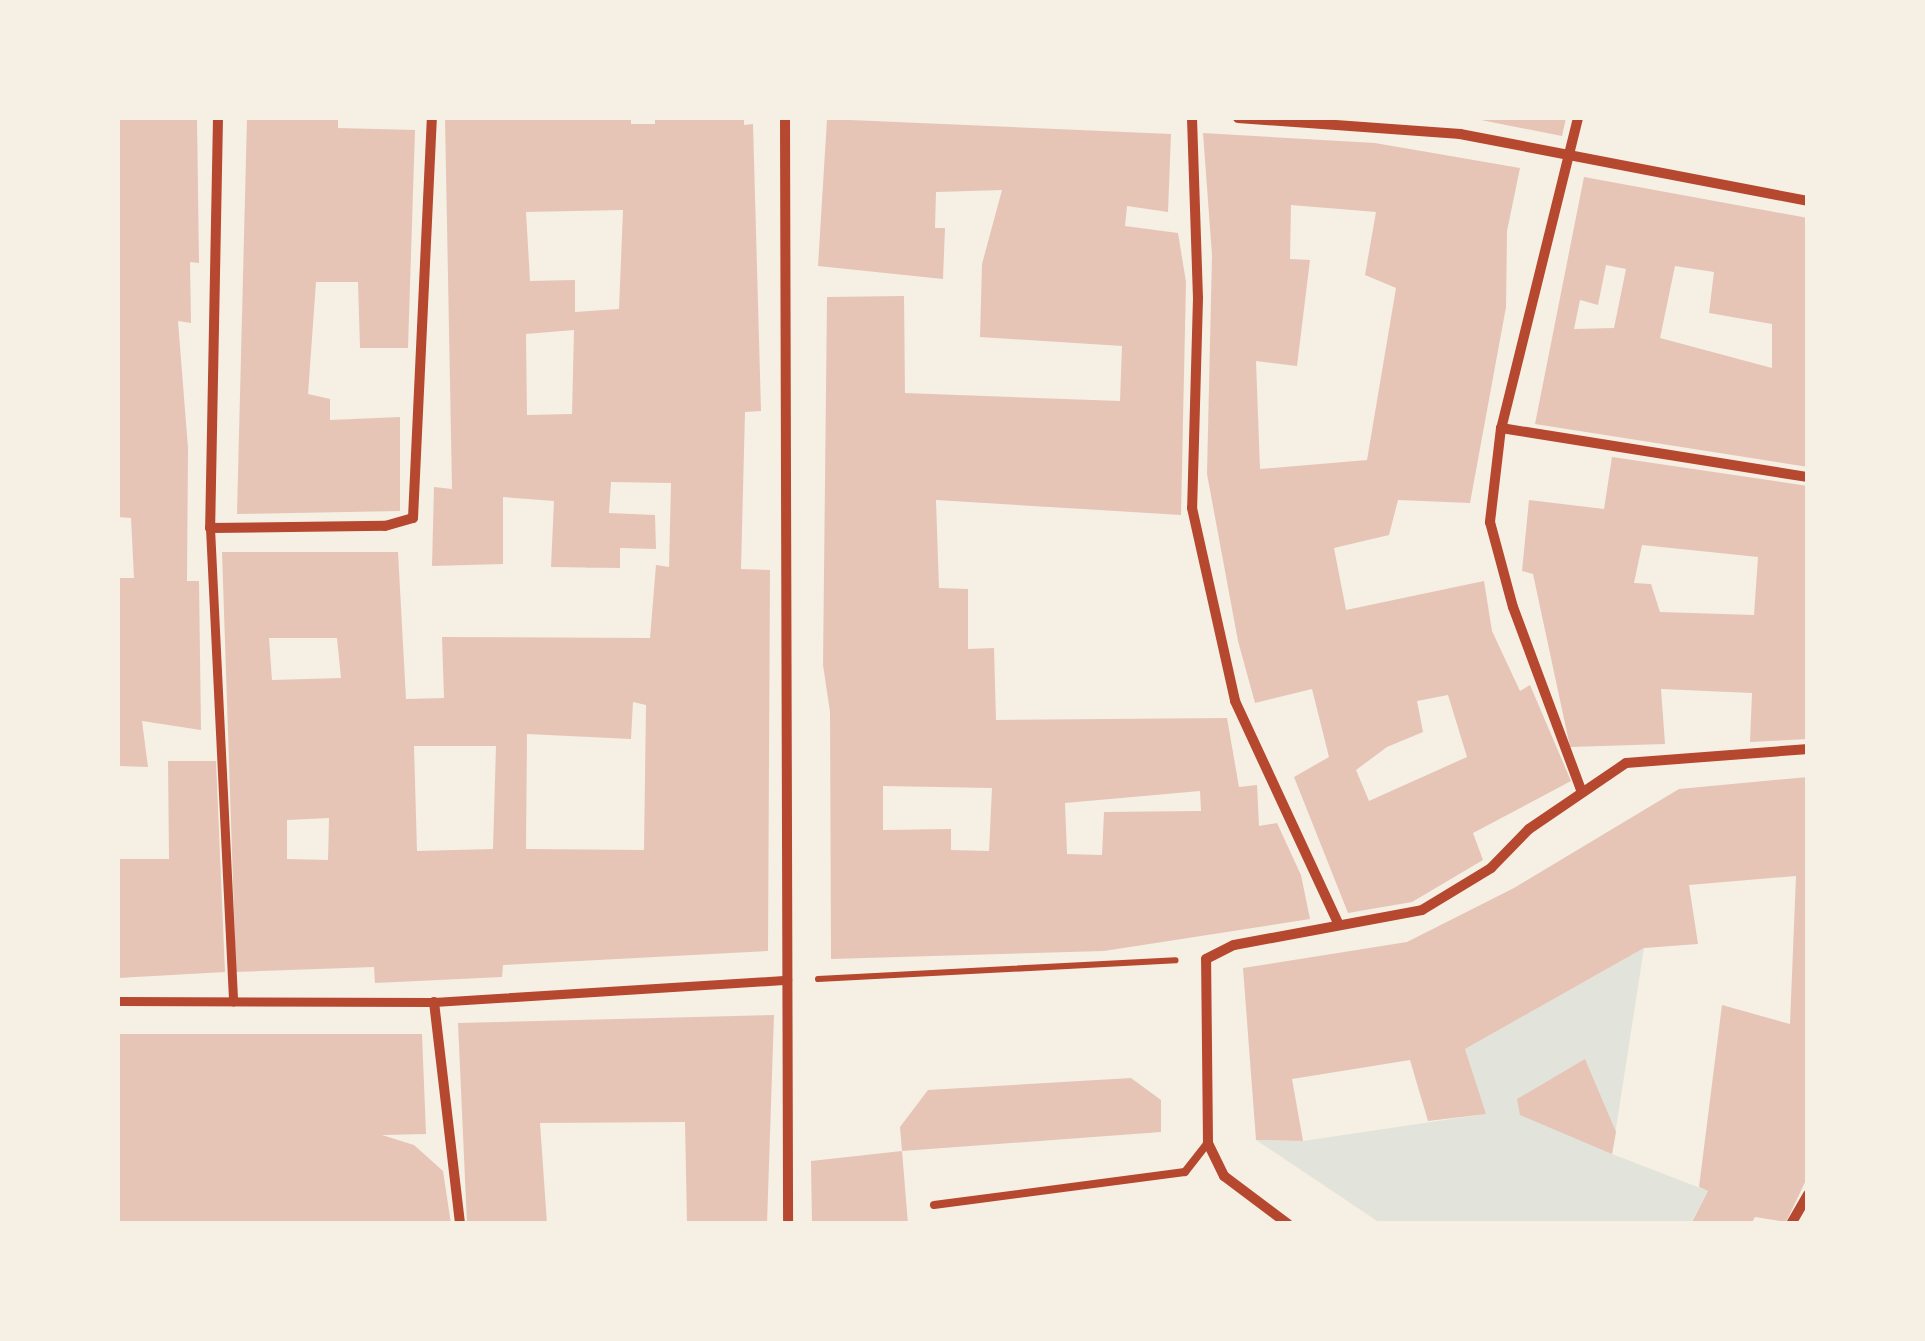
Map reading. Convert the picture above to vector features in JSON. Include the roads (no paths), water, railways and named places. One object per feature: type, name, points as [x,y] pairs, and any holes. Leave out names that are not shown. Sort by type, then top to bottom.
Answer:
[{"type":"street","points":[[218,118],[210,528],[232,1001]]},
{"type":"street","points":[[210,528],[385,526],[413,518],[432,118]]},
{"type":"street","points":[[785,118],[788,1224]]},
{"type":"street","points":[[1192,118],[1198,298],[1192,508],[1235,701],[1339,925]]},
{"type":"street","points":[[1238,118],[1460,134],[1808,202]]},
{"type":"street","points":[[1460,134],[1461,118]]},
{"type":"street","points":[[1578,118],[1500,428],[1490,522],[1512,608],[1582,794]]},
{"type":"street","points":[[1500,428],[1808,477]]},
{"type":"street","points":[[1288,1224],[1224,1176],[1208,1142],[1206,959],[1234,945],[1422,910],[1491,868],[1529,828],[1626,763],[1808,750]]},
{"type":"street","points":[[118,1001],[434,1002],[787,980]]},
{"type":"street","points":[[434,1002],[460,1224]]},
{"type":"street","points":[[1791,1224],[1808,1195]]},
{"type":"lane","points":[[934,1205],[1185,1172],[1208,1142]]}]
